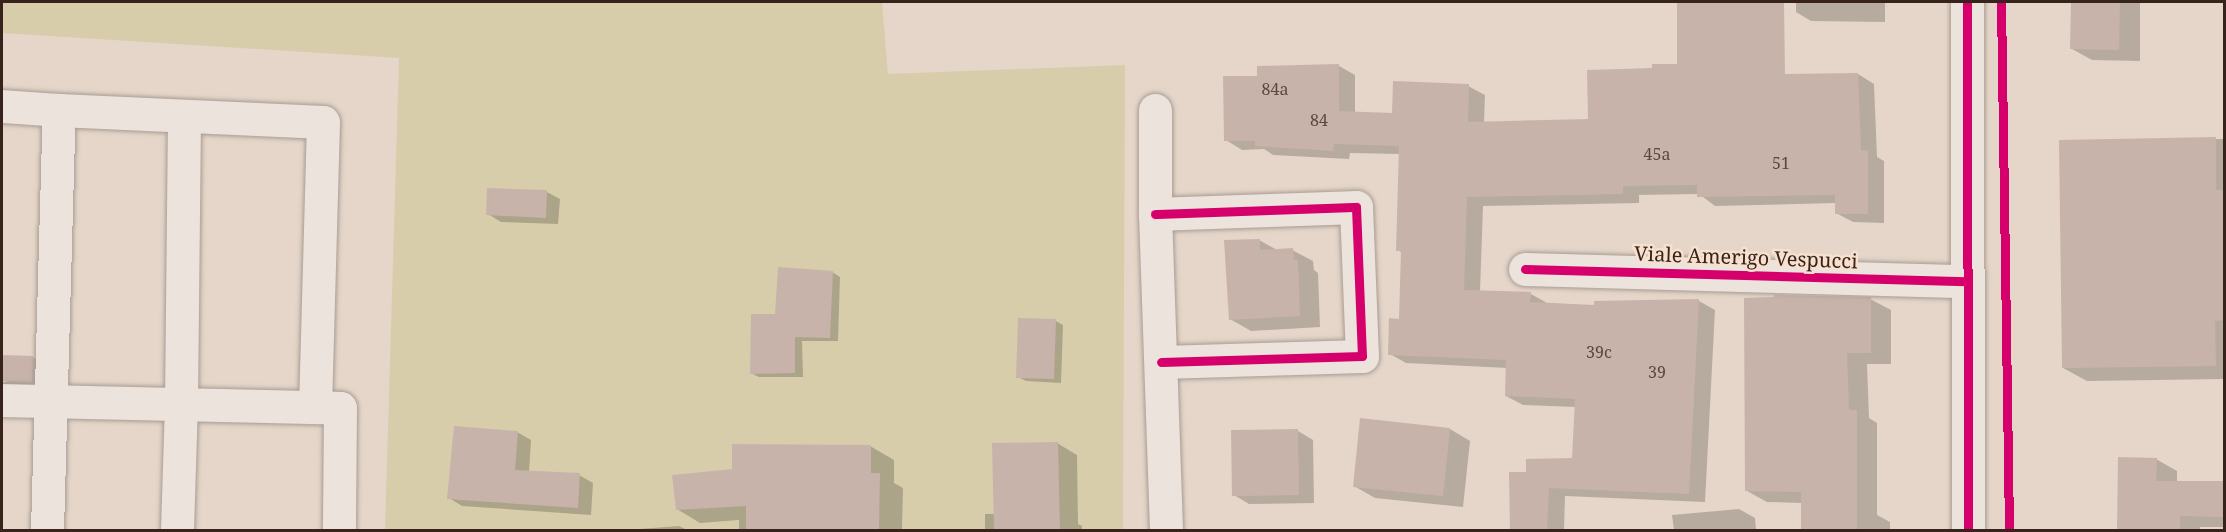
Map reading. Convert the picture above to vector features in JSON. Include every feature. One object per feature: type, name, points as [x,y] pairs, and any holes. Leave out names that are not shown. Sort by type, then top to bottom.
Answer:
[{"type":"street","points":[[1967,2],[1968,531]]},
{"type":"street","points":[[2,106],[323,122],[315,407]]},
{"type":"street","points":[[47,531],[59,110]]},
{"type":"street","points":[[1155,110],[1155,214],[1166,531]]},
{"type":"street","points":[[177,531],[181,403],[184,116]]},
{"type":"street","points":[[1155,214],[1356,207],[1357,219],[1362,356],[1161,362]]},
{"type":"street","name":"Viale Amerigo Vespucci","points":[[1525,269],[1966,281]]},
{"type":"street","points":[[2,400],[340,408],[339,531]]},
{"type":"shaded area","points":[[2,2],[882,2],[888,74],[1125,65],[1123,530],[385,530],[399,58],[2,33]]},
{"type":"building","points":[[1677,2],[1784,2],[1785,74],[1858,73],[1861,150],[1868,151],[1868,214],[1835,214],[1835,195],[1697,197],[1697,185],[1623,186],[1623,194],[1467,197],[1464,290],[1531,292],[1530,302],[1594,305],[1594,301],[1699,299],[1689,494],[1549,488],[1547,531],[1510,531],[1509,472],[1526,472],[1526,459],[1572,458],[1575,399],[1505,396],[1506,360],[1388,355],[1389,318],[1399,319],[1401,251],[1396,251],[1399,146],[1334,144],[1333,151],[1255,146],[1255,141],[1224,141],[1223,76],[1257,76],[1257,66],[1339,64],[1339,111],[1392,113],[1393,81],[1469,84],[1468,122],[1588,119],[1587,70],[1652,68],[1652,64],[1677,64]]},
{"type":"building","points":[[2071,2],[2120,2],[2119,50],[2070,49]]},
{"type":"building","points":[[2216,137],[2216,190],[2224,190],[2224,320],[2215,321],[2216,366],[2062,368],[2059,140]]},
{"type":"building","points":[[487,188],[547,190],[546,218],[486,215]]},
{"type":"building","points":[[1260,239],[1260,250],[1293,248],[1294,260],[1298,260],[1300,316],[1229,320],[1224,240]]},
{"type":"building","points":[[778,267],[833,271],[830,338],[795,337],[795,373],[750,374],[751,314],[775,314]]},
{"type":"building","points":[[1774,295],[1871,297],[1871,353],[1847,353],[1849,410],[1857,410],[1857,531],[1801,531],[1801,492],[1745,491],[1744,298],[1774,297]]},
{"type":"building","points":[[1018,318],[1056,319],[1054,379],[1016,378]]},
{"type":"building","points":[[2,355],[33,356],[32,382],[2,381]]},
{"type":"building","points":[[1360,418],[1450,428],[1443,496],[1353,487]]},
{"type":"building","points":[[454,426],[518,431],[515,470],[580,473],[578,508],[447,499]]},
{"type":"building","points":[[1298,429],[1299,495],[1232,496],[1231,430]]},
{"type":"building","points":[[1058,442],[1060,531],[994,531],[992,443]]},
{"type":"building","points":[[732,444],[871,445],[871,473],[880,473],[879,531],[746,531],[746,506],[676,510],[672,475],[732,469]]},
{"type":"building","points":[[2118,457],[2157,458],[2156,481],[2224,481],[2224,517],[2180,516],[2180,531],[2117,531]]},
{"type":"cycle path","points":[[1967,2],[1968,530]]},
{"type":"cycle path","points":[[2001,2],[2009,530]]},
{"type":"cycle path","points":[[1155,214],[1356,207],[1362,356],[1161,362]]},
{"type":"cycle path","points":[[1525,269],[1966,281]]}]
